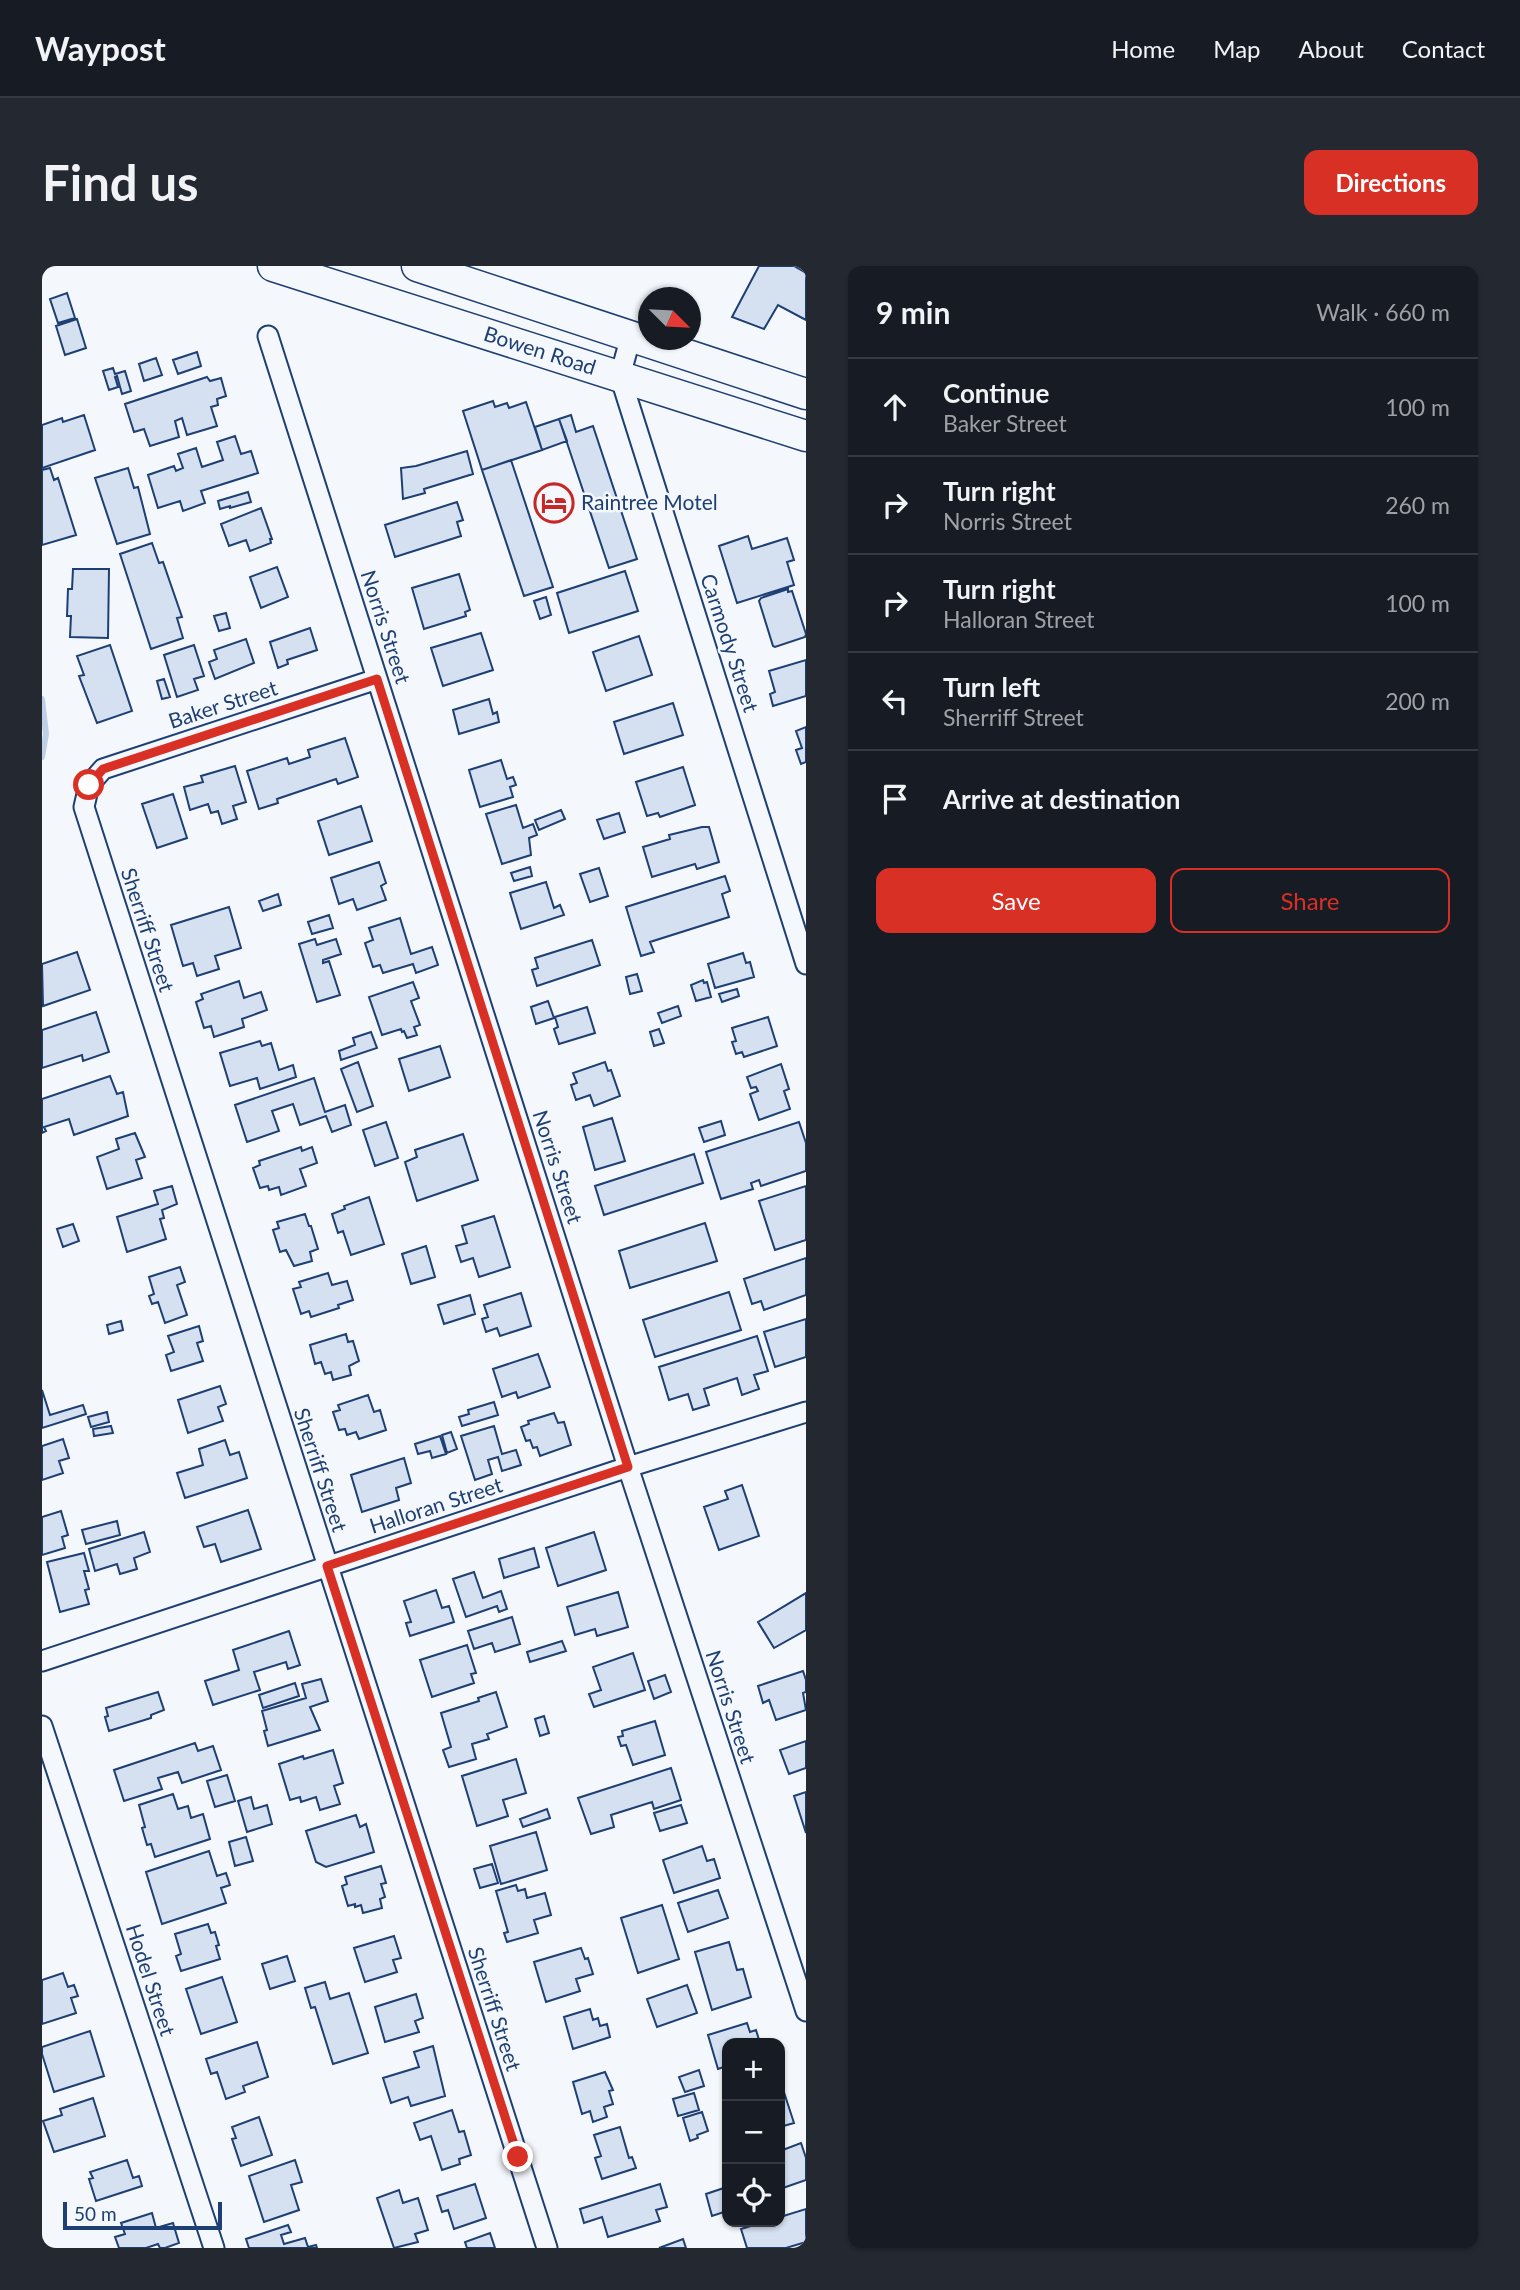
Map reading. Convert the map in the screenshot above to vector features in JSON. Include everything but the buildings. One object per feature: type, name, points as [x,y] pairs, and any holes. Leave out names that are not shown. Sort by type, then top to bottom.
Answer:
[{"type":"main road","name":"Bowen Road","points":[[273,266],[806,436]]},
{"type":"main road","name":"Bowen Road","points":[[417,266],[806,394]]},
{"type":"street","name":"Norris Street","points":[[268,336],[628,1467],[806,2011]]},
{"type":"street","points":[[620,376],[631,337]]},
{"type":"street","name":"Carmody Street","points":[[620,376],[806,964]]},
{"type":"street","name":"Baker Street","points":[[89,785],[103,769],[377,679]]},
{"type":"street","name":"Sherriff Street","points":[[89,785],[83,807],[547,2248]]},
{"type":"street","name":"Halloran Street","points":[[42,1660],[628,1467],[806,1412]]},
{"type":"street","points":[[42,1660],[42,1671]]},
{"type":"street","name":"Hodel Street","points":[[42,1726],[214,2248]]},
{"type":"waterway","points":[[42,699],[46,734],[42,757]]},
{"type":"place","name":"Raintree Motel","points":[[554,503]]},
{"type":"route","points":[[89,785],[103,769],[377,679],[628,1467],[327,1566],[518,2157]]}]
